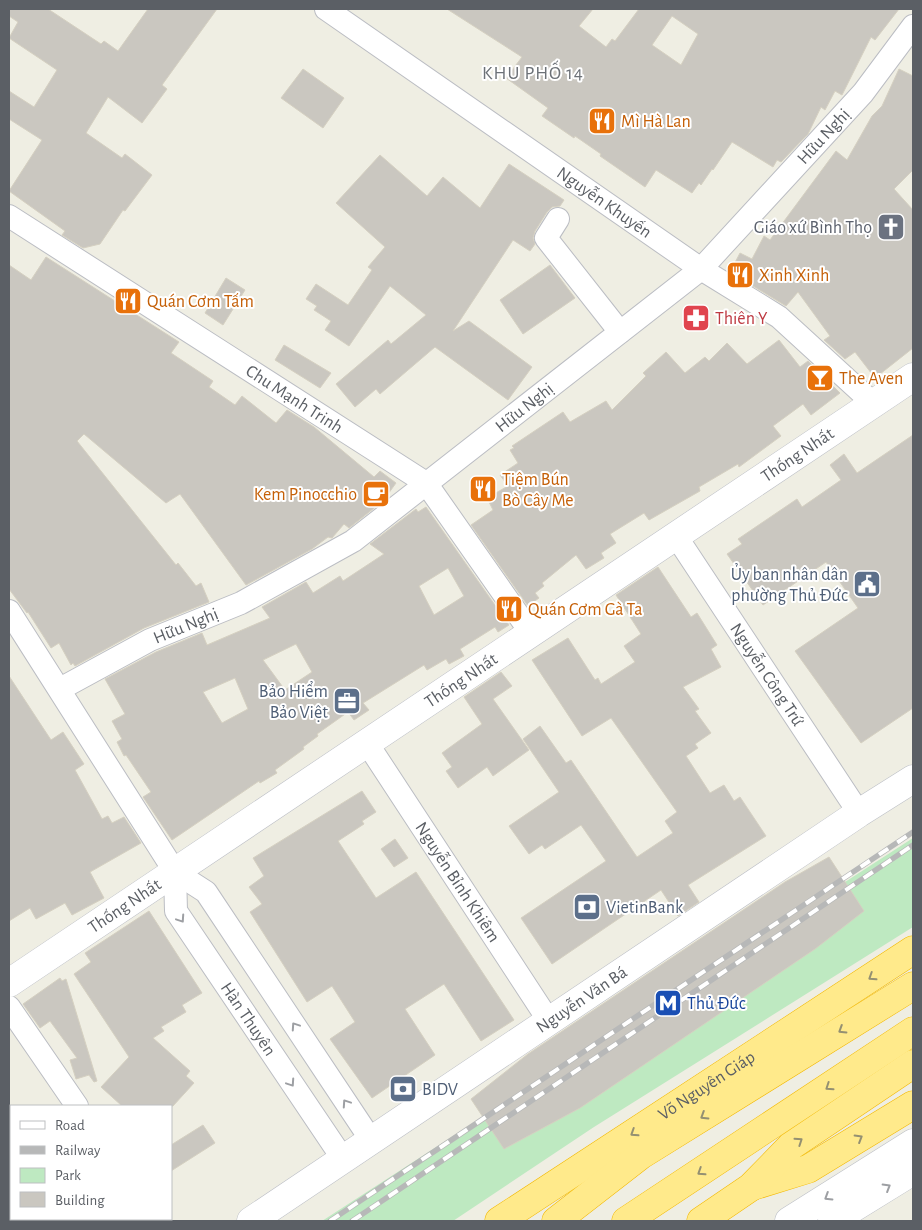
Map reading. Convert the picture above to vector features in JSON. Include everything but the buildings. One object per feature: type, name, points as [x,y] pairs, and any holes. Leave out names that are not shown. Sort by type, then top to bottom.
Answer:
[{"type":"highway","name":"Võ Nguyên Giáp","points":[[499,1221],[913,950]]},
{"type":"highway","name":"Võ Nguyên Giáp","points":[[556,1221],[641,1155],[913,986]]},
{"type":"highway","points":[[626,1221],[913,1031]]},
{"type":"highway","points":[[701,1221],[757,1180],[791,1146],[913,1064]]},
{"type":"highway","points":[[757,1180],[808,1168],[913,1105]]},
{"type":"street","name":"Nguyễn Khuyến","points":[[326,9],[701,269],[779,317],[874,404]]},
{"type":"street","name":"Hữu Nghị","points":[[60,689],[150,640],[241,603],[353,541],[701,269],[863,93],[913,26]]},
{"type":"street","name":"Chu Mạnh Trinh","points":[[9,216],[426,483],[531,633]]},
{"type":"street","points":[[558,219],[546,238],[620,332]]},
{"type":"street","name":"Thống Nhất","points":[[9,983],[913,378]]},
{"type":"street","name":"Nguyễn Công Trứ","points":[[676,536],[860,812]]},
{"type":"street","name":"Hàn Thuyên","points":[[9,611],[175,872],[206,892],[371,1140]]},
{"type":"street","name":"Nguyễn Bỉnh Khiêm","points":[[366,743],[549,1021]]},
{"type":"street","name":"Nguyễn Văn Bá","points":[[251,1221],[860,812],[913,779]]},
{"type":"street","name":"Hàn Thuyên","points":[[175,872],[176,911],[343,1159]]},
{"type":"street","points":[[9,1007],[76,1105]]},
{"type":"street","points":[[789,1221],[913,1143]]},
{"type":"street","points":[[832,1221],[913,1171]]},
{"type":"green space","points":[[913,838],[913,927],[594,1127],[453,1221],[322,1221]]},
{"type":"railway","points":[[330,1221],[913,832]]},
{"type":"railway","points":[[352,1221],[913,845]]},
{"type":"place","name":"Mì Hà Lan","points":[[602,121]]},
{"type":"place","name":"Giáo xứ Bình Thọ","points":[[891,227]]},
{"type":"place","name":"Xinh Xinh","points":[[740,275]]},
{"type":"place","name":"Quán Cơm Tấm","points":[[128,301]]},
{"type":"place","name":"Thiên Y","points":[[696,318]]},
{"type":"place","name":"The Aven","points":[[820,378]]},
{"type":"place","name":"Tiệm Bún Bò Cây Me","points":[[483,489]]},
{"type":"place","name":"Kem Pinocchio","points":[[376,494]]},
{"type":"place","name":"Ủy ban nhân dân phường Thủ Đức","points":[[867,584]]},
{"type":"place","name":"Quán Cơm Gà Ta","points":[[509,609]]},
{"type":"place","name":"Bảo Hiểm Bảo Việt","points":[[347,701]]},
{"type":"place","name":"VietinBank","points":[[587,907]]},
{"type":"place","name":"Thủ Đức","points":[[668,1003]]},
{"type":"place","name":"BIDV","points":[[403,1089]]},
{"type":"district","name":"KHU PHỐ 14","points":[[533,72]]}]
